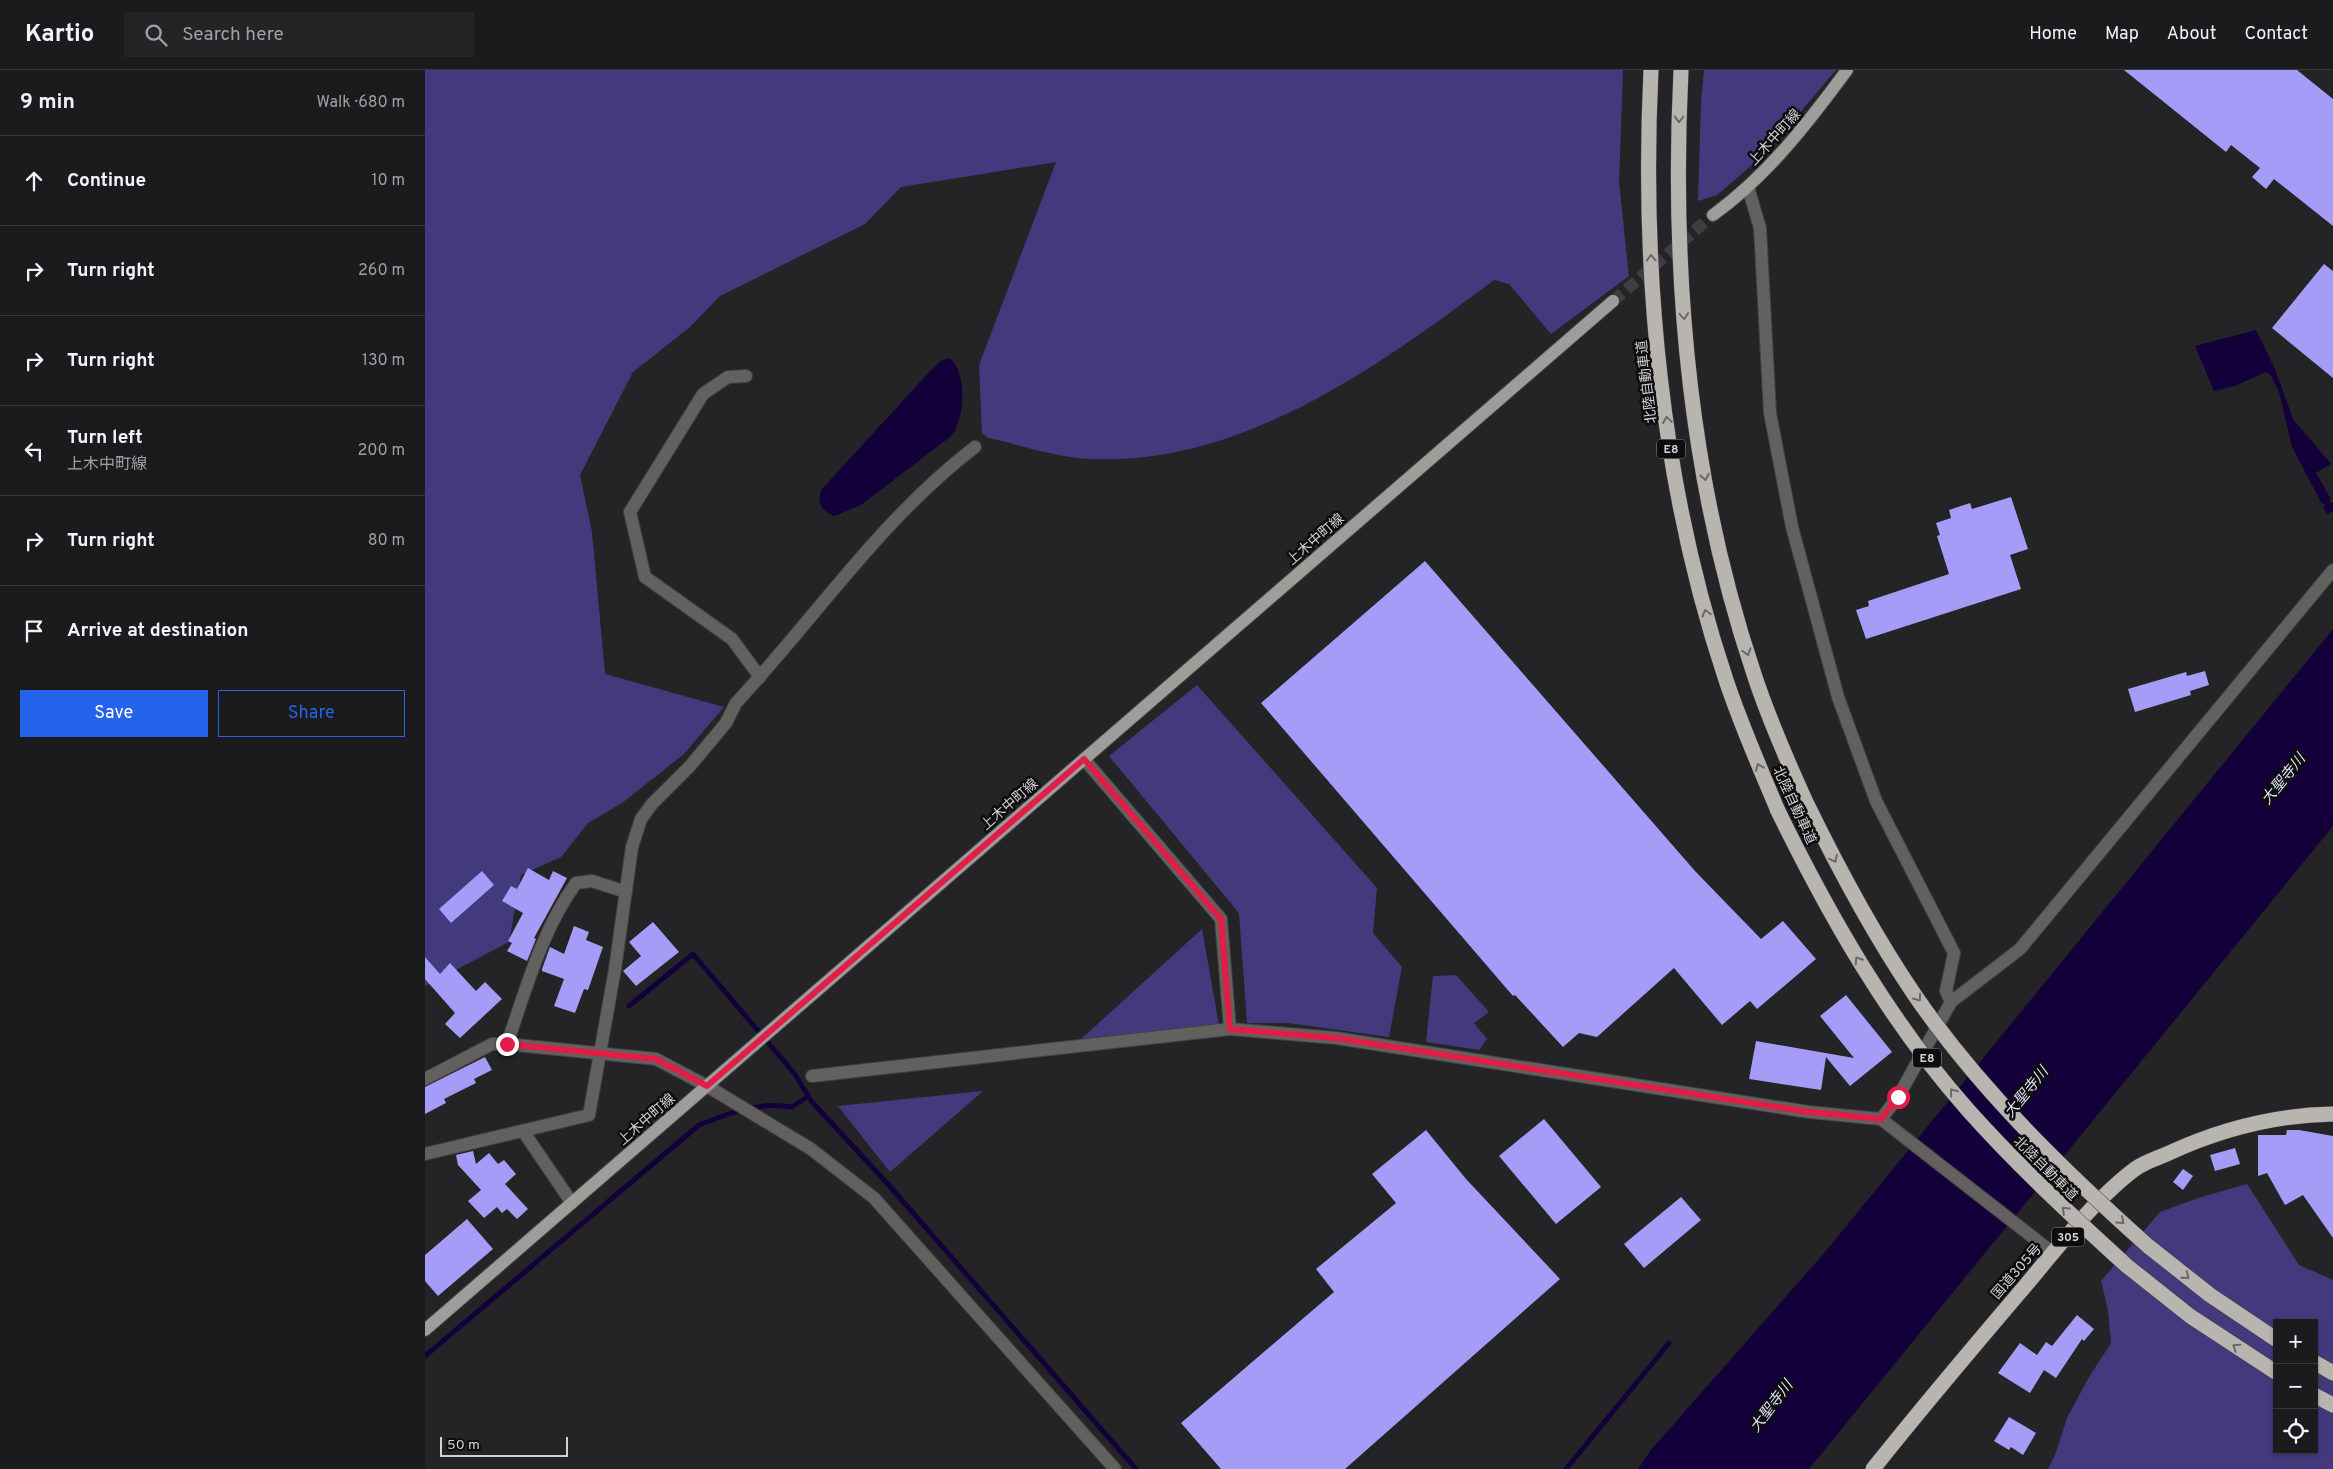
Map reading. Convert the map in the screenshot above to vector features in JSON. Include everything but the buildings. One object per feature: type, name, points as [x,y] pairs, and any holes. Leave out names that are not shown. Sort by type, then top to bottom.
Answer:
[{"type":"highway","name":"北陸自動車道","points":[[1651,70],[1649,202],[1653,296],[1672,459],[1687,537],[1707,620],[1726,681],[1778,811],[1849,947],[1889,1008],[1967,1109],[2062,1208],[2127,1266],[2190,1316],[2273,1370]]},
{"type":"highway","name":"北陸自動車道","points":[[1681,70],[1679,203],[1682,291],[1689,372],[1701,455],[1733,603],[1753,673],[1777,738],[1805,800],[1839,869],[1915,994],[1995,1097],[2083,1188],[2148,1246],[2210,1295],[2273,1337]]},
{"type":"highway","name":"国道305号","points":[[1873,1469],[1938,1387],[2053,1253],[2089,1212],[2135,1168],[2217,1132],[2242,1125],[2299,1115],[2333,1114]]},
{"type":"highway","points":[[2317,1364],[2333,1373]]},
{"type":"highway","points":[[2318,1397],[2333,1405]]},
{"type":"main road","name":"上木中町線","points":[[1713,215],[1748,187],[1811,119],[1847,70]]},
{"type":"main road","name":"上木中町線","points":[[425,1330],[1613,301]]},
{"type":"street","points":[[1748,187],[1760,228],[1770,413],[1792,527],[1838,697],[1877,801],[1954,953],[1946,991],[1951,1002]]},
{"type":"street","points":[[745,376],[728,377],[703,394],[630,512],[645,577],[732,639],[760,677]]},
{"type":"street","points":[[425,1154],[589,1115],[601,1055],[632,847],[641,819],[652,804],[690,766],[726,723],[736,703],[899,515],[930,483],[975,447]]},
{"type":"street","points":[[1881,1119],[1898,1097],[1951,1002],[2020,948],[2333,570]]},
{"type":"street","points":[[1084,759],[1221,919],[1230,1029]]},
{"type":"street","points":[[507,1044],[548,931],[576,883],[592,881],[626,892]]},
{"type":"street","points":[[812,1076],[1230,1029],[1336,1038],[1809,1112],[1881,1119],[2053,1253]]},
{"type":"street","points":[[425,1079],[492,1044],[507,1044],[601,1055],[656,1059],[707,1086],[811,1148],[874,1198],[1115,1469]]},
{"type":"street","points":[[523,1131],[572,1203]]},
{"type":"shaded area","points":[[425,70],[1623,70],[1619,182],[1629,276],[1551,334],[1509,284],[1494,280],[1404,345],[1356,376],[1306,404],[1255,428],[1202,446],[1147,457],[1079,458],[1053,454],[988,438],[982,433],[979,365],[1056,162],[901,187],[865,224],[720,296],[690,327],[633,372],[580,475],[592,532],[605,674],[724,707],[684,754],[622,803],[588,823],[561,857],[521,875],[509,942],[425,986]]},
{"type":"shaded area","points":[[1704,70],[1836,70],[1765,154],[1717,195],[1698,201],[1701,101]]},
{"type":"shaded area","points":[[1197,685],[1377,888],[1373,933],[1402,967],[1389,1037],[1288,1023],[1247,1023],[1239,913],[1109,756]]},
{"type":"shaded area","points":[[1202,929],[1219,1025],[1079,1041]]},
{"type":"shaded area","points":[[1456,975],[1489,1012],[1474,1023],[1487,1039],[1479,1050],[1426,1042],[1433,976]]},
{"type":"shaded area","points":[[983,1091],[890,1172],[838,1106]]},
{"type":"shaded area","points":[[2247,1184],[2299,1265],[2333,1280],[2333,1469],[2048,1469],[2055,1455],[2067,1418],[2089,1377],[2111,1343],[2108,1310],[2101,1281],[2160,1212],[2198,1198]]},
{"type":"water","points":[[2256,330],[2275,369],[2293,419],[2331,464],[2316,473],[2331,499],[2329,500],[2331,503],[2333,502],[2333,511],[2327,514],[2323,507],[2325,506],[2324,503],[2322,504],[2292,447],[2279,392],[2271,376],[2266,372],[2235,386],[2214,391],[2195,346]]},
{"type":"water","points":[[950,358],[960,375],[962,398],[959,420],[950,437],[861,505],[834,516],[826,512],[820,502],[822,489],[931,370],[942,360]]},
{"type":"water","name":"大聖寺川","points":[[2333,629],[2333,826],[1809,1469],[1638,1469],[1651,1450],[1826,1251]]},
{"type":"waterway","points":[[629,1006],[693,954],[794,1073],[812,1102],[887,1183],[1136,1469]]},
{"type":"waterway","points":[[425,1356],[699,1125],[745,1109],[768,1106],[792,1107],[807,1097]]},
{"type":"waterway","points":[[1566,1469],[1669,1343]]},
{"type":"tunnel","points":[[1613,301],[1713,215]]},
{"type":"route","points":[[507,1044],[601,1055],[656,1059],[707,1086],[1084,759],[1221,919],[1230,1029],[1336,1038],[1809,1112],[1881,1119],[1898,1097]]}]
